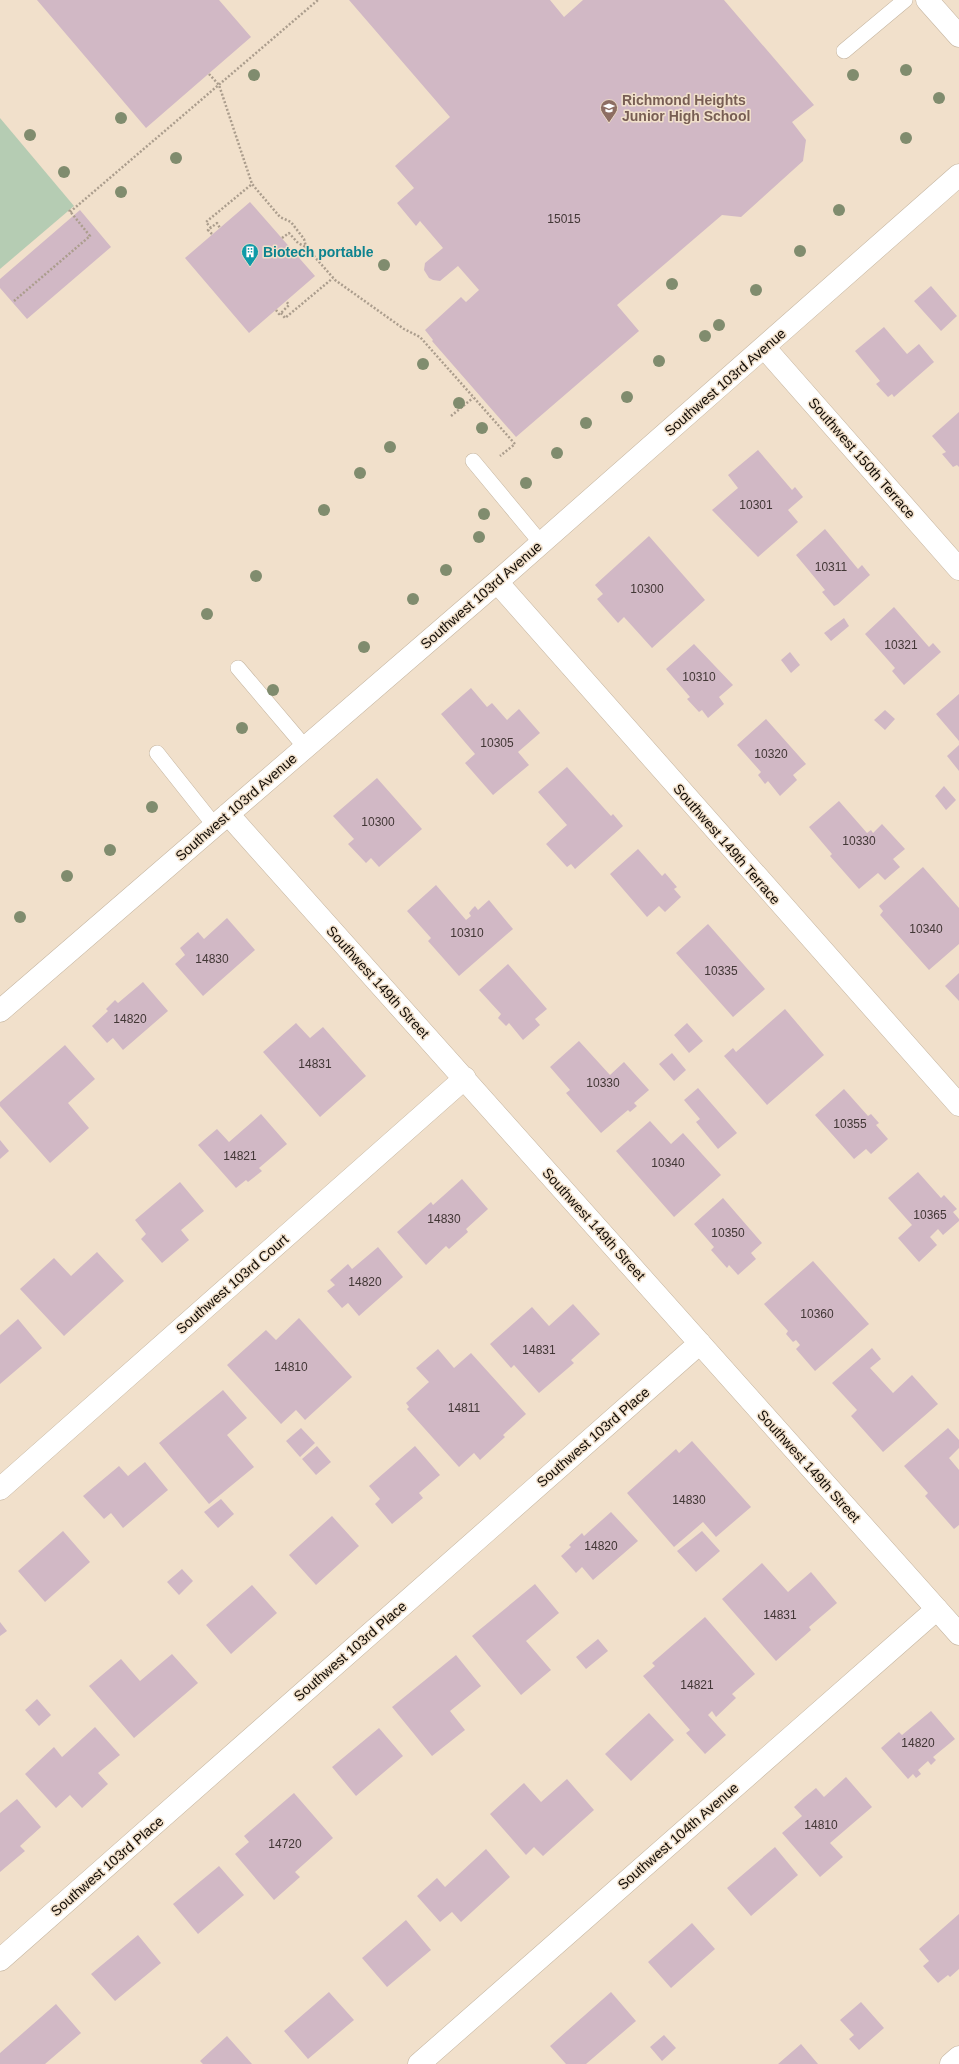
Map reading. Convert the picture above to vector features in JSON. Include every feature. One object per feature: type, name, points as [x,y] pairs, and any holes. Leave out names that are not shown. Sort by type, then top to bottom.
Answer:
[{"type":"street","points":[[927,0],[959,36]]},
{"type":"street","name":"Southwest 103rd Avenue","points":[[0,1011],[497,582],[959,175]]},
{"type":"street","name":"Southwest 150th Terrace","points":[[764,347],[959,568]]},
{"type":"street","name":"Southwest 149th Terrace","points":[[497,582],[959,1105]]},
{"type":"street","name":"Southwest 149th Street","points":[[222,820],[464,1078],[959,1634]]},
{"type":"street","name":"Southwest 103rd Court","points":[[0,1489],[464,1078]]},
{"type":"street","name":"Southwest 103rd Place","points":[[0,1960],[700,1343]]},
{"type":"street","name":"Southwest 104th Avenue","points":[[419,2064],[937,1609]]},
{"type":"street","points":[[951,2064],[959,2057]]},
{"type":"lane","points":[[844,51],[905,0]]},
{"type":"lane","points":[[473,461],[541,543]]},
{"type":"lane","points":[[238,668],[305,747]]},
{"type":"lane","points":[[157,752],[222,820]]},
{"type":"path","points":[[14,301],[90,236],[70,211],[318,0]]},
{"type":"path","points":[[209,74],[219,85],[252,184],[280,217],[291,222],[304,239],[306,247]]},
{"type":"path","points":[[211,228],[206,222],[252,184]]},
{"type":"path","points":[[212,234],[208,230],[217,223],[220,228]]},
{"type":"path","points":[[282,238],[289,233],[298,243],[306,247],[333,278],[404,329],[420,337],[514,444],[496,459]]},
{"type":"path","points":[[276,310],[285,318],[333,278]]},
{"type":"path","points":[[281,313],[289,305],[286,301]]},
{"type":"path","points":[[451,416],[473,398]]},
{"type":"green space","points":[[0,118],[74,206],[0,269]]},
{"type":"building","points":[[37,0],[219,0],[251,37],[146,128]]},
{"type":"building","points":[[349,0],[550,0],[564,17],[583,0],[724,0],[814,105],[792,122],[806,140],[803,161],[741,217],[722,215],[617,305],[639,331],[516,437],[432,341],[433,340],[425,330],[461,297],[466,302],[479,290],[458,266],[440,281],[429,278],[424,270],[425,263],[443,248],[420,221],[416,226],[397,203],[414,188],[395,166],[450,117]]},
{"type":"building","name":"Biotech portable","points":[[250,202],[315,276],[249,333],[185,258]]},
{"type":"building","points":[[80,210],[111,247],[27,319],[0,288],[0,279]]},
{"type":"building","points":[[931,286],[957,316],[941,331],[914,301]]},
{"type":"building","points":[[884,327],[907,354],[919,344],[934,362],[894,397],[892,394],[888,397],[876,384],[880,381],[855,351]]},
{"type":"building","points":[[959,412],[959,467],[957,465],[953,467],[942,454],[946,452],[932,436]]},
{"type":"building","points":[[758,450],[792,490],[795,487],[803,497],[788,510],[798,522],[758,557],[712,510],[738,488],[728,475]]},
{"type":"building","points":[[825,529],[858,569],[862,565],[870,575],[834,606],[822,592],[825,590],[796,555]]},
{"type":"building","points":[[649,536],[705,600],[652,648],[624,617],[618,623],[597,599],[603,594],[595,585]]},
{"type":"building","points":[[894,607],[929,647],[933,643],[941,652],[904,685],[892,671],[895,668],[865,634]]},
{"type":"building","points":[[844,618],[849,626],[831,641],[824,633]]},
{"type":"building","points":[[694,644],[733,685],[719,697],[724,704],[708,718],[702,710],[699,712],[687,699],[690,697],[666,669]]},
{"type":"building","points":[[790,652],[800,665],[791,673],[781,660]]},
{"type":"building","points":[[471,688],[487,707],[492,703],[507,720],[519,709],[540,733],[518,752],[529,765],[493,795],[465,763],[475,754],[441,714]]},
{"type":"building","points":[[959,694],[959,741],[936,714]]},
{"type":"building","points":[[885,710],[895,719],[885,730],[874,720]]},
{"type":"building","points":[[766,719],[806,764],[793,775],[797,780],[780,796],[768,781],[765,784],[758,775],[761,772],[737,745]]},
{"type":"building","points":[[959,745],[959,771],[947,756]]},
{"type":"building","points":[[567,767],[611,816],[613,814],[623,826],[575,869],[571,864],[567,867],[546,844],[567,825],[538,792]]},
{"type":"building","points":[[377,778],[422,829],[379,867],[371,858],[366,863],[348,844],[354,839],[333,816]]},
{"type":"building","points":[[944,786],[956,800],[946,810],[935,796]]},
{"type":"building","points":[[839,801],[867,833],[871,830],[873,833],[882,824],[905,849],[893,859],[900,867],[885,880],[878,873],[859,889],[830,856],[832,854],[809,827]]},
{"type":"building","points":[[638,849],[662,876],[665,873],[677,887],[674,889],[681,897],[665,912],[659,906],[647,917],[610,874]]},
{"type":"building","points":[[923,867],[959,908],[959,944],[929,970],[880,915],[883,911],[879,906]]},
{"type":"building","points":[[436,885],[466,920],[471,916],[469,913],[475,906],[478,910],[489,900],[513,929],[459,976],[428,941],[431,938],[407,911]]},
{"type":"building","points":[[227,918],[255,950],[203,996],[175,964],[185,955],[180,948],[198,932],[204,939]]},
{"type":"building","points":[[708,924],[765,989],[733,1017],[676,953]]},
{"type":"building","points":[[508,964],[547,1009],[535,1019],[540,1025],[523,1040],[509,1023],[506,1026],[498,1018],[501,1014],[479,990]]},
{"type":"building","points":[[959,973],[959,1001],[945,986]]},
{"type":"building","points":[[143,982],[168,1011],[123,1050],[113,1038],[107,1043],[92,1026],[108,1011],[106,1009],[115,1000],[118,1003]]},
{"type":"building","points":[[785,1009],[824,1055],[767,1105],[724,1056],[733,1048],[736,1052]]},
{"type":"building","points":[[296,1023],[310,1038],[323,1027],[366,1076],[320,1117],[263,1052]]},
{"type":"building","points":[[687,1023],[703,1041],[689,1053],[674,1035]]},
{"type":"building","points":[[579,1041],[610,1075],[624,1062],[649,1090],[634,1103],[637,1106],[630,1112],[628,1110],[601,1133],[566,1093],[570,1090],[550,1067]]},
{"type":"building","points":[[65,1045],[95,1079],[68,1103],[89,1128],[50,1163],[0,1106],[0,1102]]},
{"type":"building","points":[[672,1053],[686,1070],[674,1081],[659,1064]]},
{"type":"building","points":[[698,1088],[737,1133],[718,1149],[696,1122],[700,1119],[684,1100]]},
{"type":"building","points":[[844,1089],[868,1116],[871,1114],[879,1123],[876,1125],[888,1139],[871,1154],[866,1149],[854,1159],[815,1115]]},
{"type":"building","points":[[261,1114],[287,1144],[259,1168],[262,1171],[248,1182],[246,1180],[236,1188],[198,1145],[217,1129],[229,1142]]},
{"type":"building","points":[[650,1121],[671,1144],[683,1133],[721,1175],[674,1217],[616,1151]]},
{"type":"building","points":[[0,1140],[9,1151],[0,1159]]},
{"type":"building","points":[[918,1172],[941,1198],[944,1195],[957,1209],[953,1212],[959,1219],[959,1221],[943,1235],[938,1229],[930,1237],[937,1245],[919,1262],[898,1238],[912,1225],[888,1198]]},
{"type":"building","points":[[462,1179],[488,1209],[466,1229],[468,1232],[449,1249],[446,1246],[426,1265],[397,1232],[431,1202],[433,1205]]},
{"type":"building","points":[[180,1182],[204,1211],[181,1230],[189,1240],[162,1263],[141,1239],[146,1234],[135,1220]]},
{"type":"building","points":[[723,1198],[762,1243],[751,1253],[756,1259],[738,1275],[729,1265],[727,1268],[711,1250],[714,1247],[694,1224]]},
{"type":"building","points":[[378,1247],[403,1277],[359,1316],[348,1303],[342,1308],[327,1291],[335,1285],[330,1280],[348,1264],[352,1269]]},
{"type":"building","points":[[97,1252],[124,1281],[64,1336],[20,1289],[54,1258],[71,1276]]},
{"type":"building","points":[[813,1261],[869,1324],[815,1371],[796,1349],[800,1345],[796,1340],[793,1342],[786,1334],[788,1331],[764,1304]]},
{"type":"building","points":[[573,1304],[600,1334],[571,1360],[574,1363],[539,1393],[514,1365],[511,1368],[490,1344],[532,1307],[549,1326]]},
{"type":"building","points":[[299,1318],[352,1377],[305,1420],[296,1410],[281,1424],[227,1365],[266,1330],[276,1340]]},
{"type":"building","points":[[18,1319],[42,1348],[0,1384],[0,1335]]},
{"type":"building","points":[[872,1348],[881,1359],[870,1368],[893,1393],[912,1375],[938,1404],[883,1452],[851,1416],[857,1410],[832,1383]]},
{"type":"building","points":[[438,1349],[454,1368],[471,1353],[526,1414],[503,1435],[505,1437],[480,1460],[474,1453],[459,1467],[407,1409],[409,1407],[406,1403],[429,1382],[416,1368]]},
{"type":"building","points":[[223,1390],[247,1418],[227,1435],[254,1467],[209,1504],[159,1443]]},
{"type":"building","points":[[301,1428],[315,1443],[300,1457],[286,1441]]},
{"type":"building","points":[[948,1428],[959,1440],[959,1448],[949,1458],[959,1470],[959,1525],[954,1529],[925,1496],[928,1493],[904,1466]]},
{"type":"building","points":[[692,1441],[751,1507],[716,1537],[703,1522],[674,1547],[627,1493],[676,1449],[679,1453]]},
{"type":"building","points":[[317,1446],[331,1462],[316,1475],[302,1459]]},
{"type":"building","points":[[415,1446],[440,1475],[419,1493],[423,1498],[392,1524],[375,1504],[380,1499],[369,1486]]},
{"type":"building","points":[[145,1462],[168,1490],[123,1528],[111,1513],[104,1519],[83,1496],[119,1466],[128,1476]]},
{"type":"building","points":[[221,1499],[234,1514],[218,1528],[204,1512]]},
{"type":"building","points":[[611,1512],[638,1541],[593,1580],[582,1567],[576,1573],[561,1556],[571,1547],[569,1545],[582,1533],[584,1536]]},
{"type":"building","points":[[332,1516],[359,1546],[316,1585],[289,1555]]},
{"type":"building","points":[[63,1531],[90,1562],[45,1602],[18,1571]]},
{"type":"building","points":[[702,1531],[720,1551],[696,1572],[677,1551]]},
{"type":"building","points":[[762,1563],[788,1592],[811,1572],[837,1603],[809,1627],[811,1630],[776,1661],[722,1599]]},
{"type":"building","points":[[182,1569],[193,1581],[179,1595],[167,1582]]},
{"type":"building","points":[[535,1584],[559,1613],[526,1641],[551,1670],[521,1695],[472,1636]]},
{"type":"building","points":[[252,1585],[277,1613],[231,1654],[206,1625]]},
{"type":"building","points":[[705,1617],[755,1674],[732,1694],[736,1698],[716,1717],[712,1711],[708,1715],[726,1735],[705,1754],[686,1733],[690,1730],[643,1676],[655,1666],[652,1663]]},
{"type":"building","points":[[0,1622],[7,1631],[0,1636]]},
{"type":"building","points":[[598,1639],[608,1651],[586,1669],[576,1657]]},
{"type":"building","points":[[172,1654],[198,1683],[134,1738],[89,1686],[121,1659],[140,1681]]},
{"type":"building","points":[[456,1655],[481,1686],[450,1711],[465,1730],[432,1756],[392,1707]]},
{"type":"building","points":[[37,1699],[51,1715],[39,1726],[25,1710]]},
{"type":"building","points":[[931,1711],[955,1739],[933,1757],[936,1760],[931,1765],[928,1761],[918,1770],[921,1774],[916,1778],[913,1774],[908,1779],[881,1748],[899,1732],[902,1735]]},
{"type":"building","points":[[649,1713],[674,1740],[631,1781],[605,1754]]},
{"type":"building","points":[[95,1727],[120,1755],[98,1773],[108,1784],[82,1808],[70,1795],[56,1808],[25,1774],[54,1747],[62,1757]]},
{"type":"building","points":[[379,1728],[403,1756],[356,1796],[332,1767]]},
{"type":"building","points":[[846,1777],[872,1807],[830,1843],[843,1857],[820,1877],[782,1833],[802,1816],[794,1807],[805,1797],[816,1788],[824,1797]]},
{"type":"building","points":[[567,1779],[594,1810],[543,1856],[534,1847],[526,1855],[490,1814],[524,1783],[541,1802]]},
{"type":"building","points":[[294,1793],[333,1838],[295,1872],[300,1877],[274,1900],[235,1854],[249,1842],[244,1836]]},
{"type":"building","points":[[17,1799],[41,1827],[20,1846],[25,1851],[0,1872],[0,1813]]},
{"type":"building","points":[[775,1847],[798,1875],[751,1916],[727,1888]]},
{"type":"building","points":[[486,1849],[510,1877],[461,1922],[452,1912],[440,1922],[417,1896],[437,1878],[445,1887]]},
{"type":"building","points":[[219,1866],[244,1895],[198,1934],[173,1904]]},
{"type":"building","points":[[959,1914],[959,1969],[950,1977],[948,1975],[938,1983],[923,1966],[929,1961],[919,1949]]},
{"type":"building","points":[[406,1920],[431,1950],[387,1987],[362,1958]]},
{"type":"building","points":[[692,1923],[715,1949],[671,1988],[648,1962]]},
{"type":"building","points":[[138,1935],[161,1963],[115,2001],[91,1974]]},
{"type":"building","points":[[329,1992],[354,2020],[308,2059],[284,2031]]},
{"type":"building","points":[[611,1992],[636,2021],[586,2064],[566,2064],[550,2046]]},
{"type":"building","points":[[861,2002],[884,2028],[859,2050],[849,2039],[854,2035],[840,2020]]},
{"type":"building","points":[[56,2004],[81,2033],[45,2064],[0,2064],[0,2053]]},
{"type":"building","points":[[664,2035],[676,2048],[662,2061],[650,2047]]},
{"type":"building","points":[[227,2036],[252,2064],[203,2064],[200,2061]]},
{"type":"building","points":[[801,2044],[818,2064],[778,2064]]},
{"type":"place","name":"Richmond Heights Junior High School","points":[[609,123]]},
{"type":"place","name":"Biotech portable","points":[[250,267]]}]
